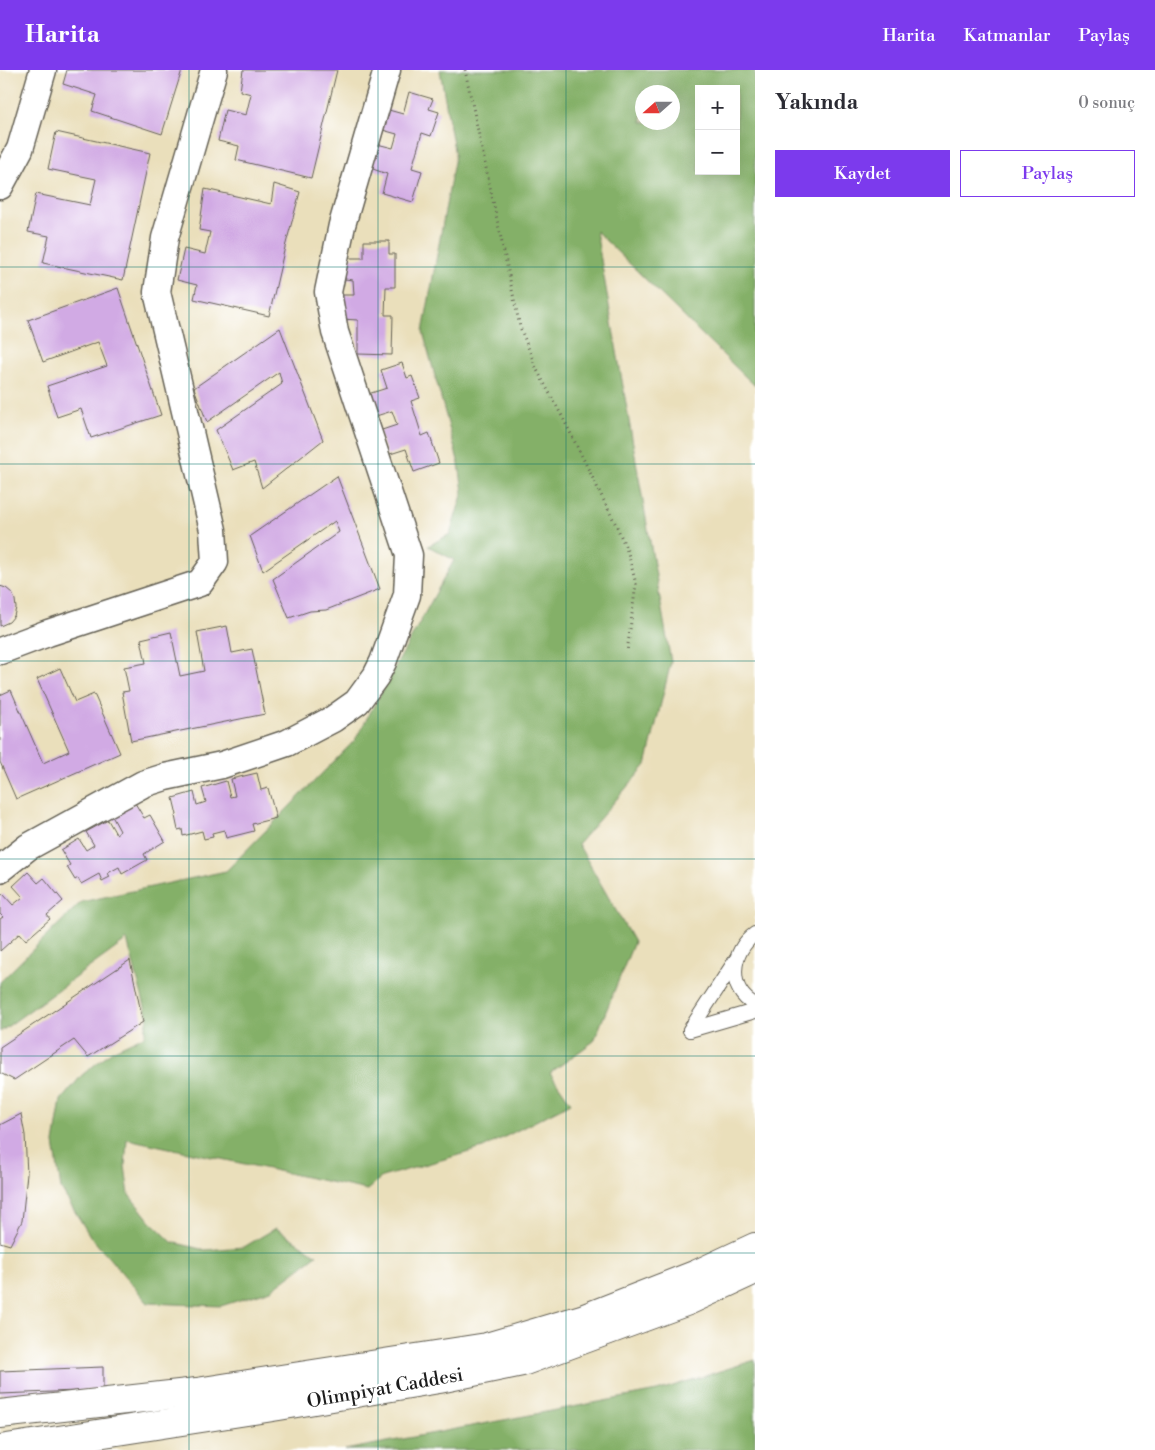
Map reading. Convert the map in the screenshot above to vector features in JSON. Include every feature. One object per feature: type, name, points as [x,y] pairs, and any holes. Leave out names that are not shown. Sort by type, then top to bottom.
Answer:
[{"type":"street","points":[[0,186],[20,149],[43,70]]},
{"type":"street","points":[[0,651],[57,630],[200,583],[215,562],[213,530],[157,292],[165,238],[214,70]]},
{"type":"street","points":[[0,869],[28,847],[143,784],[165,777],[222,765],[287,743],[333,720],[357,702],[376,676],[383,662],[407,595],[409,555],[335,332],[328,292],[342,225],[387,70]]},
{"type":"street","name":"Olimpiyat Caddesi","points":[[0,1414],[197,1392],[487,1347],[582,1320],[697,1274],[755,1247]]},
{"type":"street","name":"Olimpiyat Caddesi","points":[[0,1449],[279,1406],[439,1379],[522,1362],[688,1301],[755,1270]]},
{"type":"lane","points":[[755,934],[740,949],[736,960],[690,1030],[755,1011]]},
{"type":"lane","points":[[736,960],[737,984],[743,994],[755,1005]]},
{"type":"path","points":[[465,70],[520,327],[537,370],[563,418],[628,553],[636,584],[627,652]]},
{"type":"green space","points":[[440,70],[755,70],[755,386],[596,231],[671,662],[646,765],[578,844],[634,942],[594,1041],[550,1073],[571,1103],[483,1148],[382,1177],[367,1190],[127,1139],[125,1166],[129,1195],[151,1222],[172,1242],[205,1250],[244,1247],[276,1228],[317,1255],[271,1290],[221,1306],[148,1303],[90,1236],[61,1189],[54,1143],[61,1100],[82,1075],[112,1051],[144,1036],[148,1018],[127,940],[0,1032],[0,982],[81,902],[226,871],[355,740],[454,560],[428,546],[450,534],[463,492],[459,464],[423,332],[455,156]]},
{"type":"green space","points":[[755,1360],[755,1450],[345,1450],[657,1391]]},
{"type":"building","points":[[67,70],[182,70],[162,134],[92,111],[97,95],[63,84]]},
{"type":"building","points":[[243,70],[337,70],[311,178],[236,160],[239,146],[218,141],[225,110],[246,115],[251,94],[240,91]]},
{"type":"building","points":[[409,92],[433,99],[429,109],[439,112],[431,136],[422,133],[412,168],[422,171],[413,202],[382,193],[387,174],[370,168],[377,144],[393,148],[397,134],[379,129],[385,109],[403,114]]},
{"type":"building","points":[[56,132],[150,153],[123,280],[43,263],[49,236],[28,232],[36,194],[90,205],[96,179],[48,169]]},
{"type":"building","points":[[274,184],[300,192],[269,316],[194,299],[197,285],[177,280],[184,249],[205,254],[210,232],[199,230],[205,189],[271,204]]},
{"type":"building","points":[[364,241],[389,241],[389,254],[395,254],[395,287],[386,287],[385,315],[393,315],[392,355],[358,354],[358,320],[341,319],[342,295],[354,295],[353,280],[345,279],[345,258],[364,258]]},
{"type":"building","points":[[118,288],[161,415],[91,438],[81,409],[57,417],[47,386],[107,366],[98,342],[43,362],[28,320]]},
{"type":"building","points":[[280,328],[323,440],[262,488],[254,462],[233,470],[216,430],[282,384],[279,372],[207,422],[194,388]]},
{"type":"building","points":[[402,363],[407,378],[412,376],[420,398],[411,401],[422,436],[429,433],[439,463],[414,472],[406,449],[387,455],[379,431],[397,425],[392,411],[376,416],[368,394],[387,388],[381,370]]},
{"type":"building","points":[[337,476],[380,589],[326,610],[310,611],[289,618],[273,579],[339,532],[335,521],[263,571],[250,536]]},
{"type":"building","points":[[0,586],[12,593],[16,608],[14,616],[9,622],[0,626]]},
{"type":"building","points":[[227,626],[232,653],[252,649],[265,714],[131,741],[122,692],[129,691],[124,667],[146,663],[141,639],[171,632],[180,676],[204,671],[197,632]]},
{"type":"building","points":[[60,668],[75,702],[94,694],[120,753],[16,799],[0,762],[0,695],[11,690],[43,763],[69,751],[37,679]]},
{"type":"building","points":[[257,773],[261,790],[268,788],[276,818],[252,824],[254,831],[226,838],[224,830],[212,833],[213,837],[204,839],[202,831],[183,836],[182,829],[178,830],[173,798],[194,792],[197,805],[206,802],[202,788],[226,781],[230,797],[235,796],[231,779]]},
{"type":"building","points":[[135,803],[144,818],[150,815],[165,841],[144,854],[147,860],[122,874],[119,867],[108,873],[110,877],[102,881],[99,874],[81,884],[78,878],[75,880],[67,867],[70,865],[61,850],[79,839],[86,850],[94,845],[86,832],[108,820],[116,834],[120,831],[112,816]]},
{"type":"building","points":[[28,872],[38,883],[44,878],[63,901],[47,915],[50,919],[26,940],[20,933],[0,951],[0,919],[3,917],[0,914],[0,897],[3,894],[13,905],[23,897],[13,886]]},
{"type":"building","points":[[130,960],[143,1022],[88,1057],[74,1040],[14,1080],[0,1073],[0,1047]]},
{"type":"building","points":[[21,1114],[25,1135],[27,1174],[22,1221],[10,1245],[0,1242],[0,1125]]},
{"type":"building","points":[[103,1367],[103,1390],[0,1394],[0,1371]]}]
